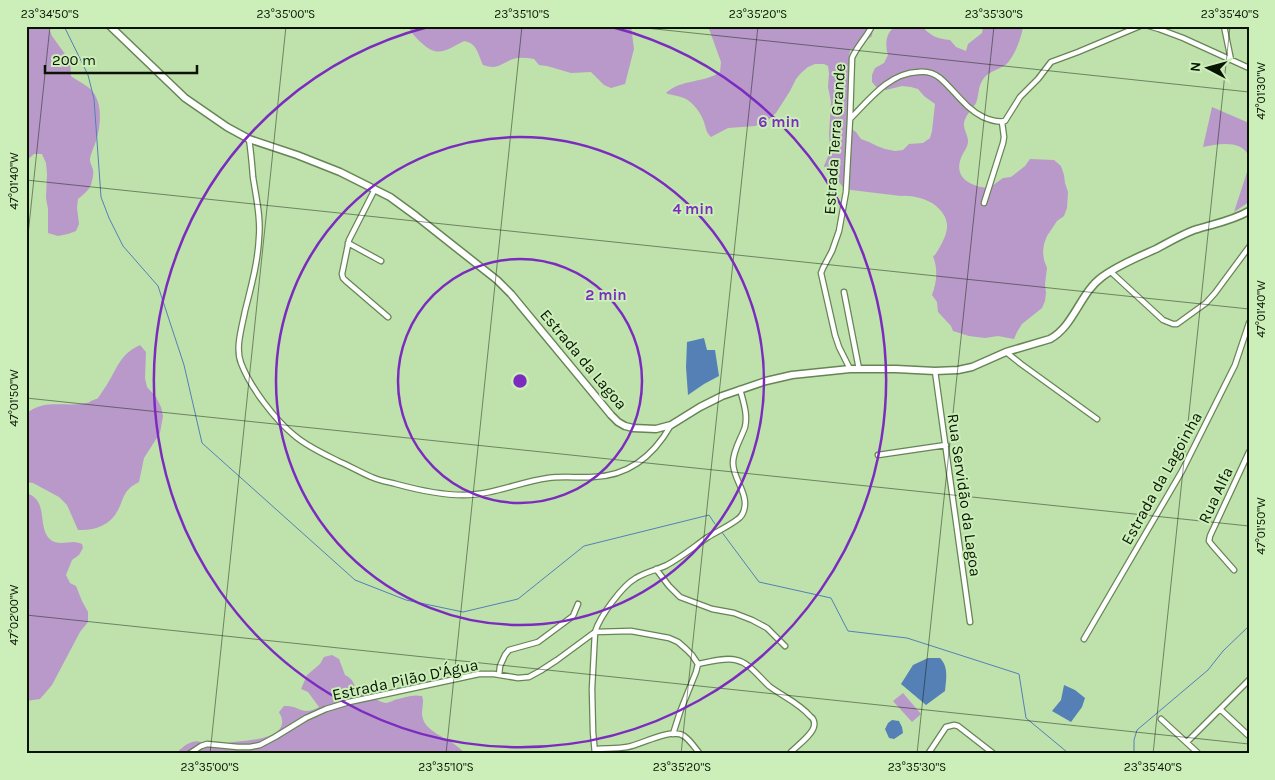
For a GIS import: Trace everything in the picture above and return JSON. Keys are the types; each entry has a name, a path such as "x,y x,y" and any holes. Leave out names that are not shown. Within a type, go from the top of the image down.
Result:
{"street":[{"name":"Estrada da Lagoa","path":"110,26 185,98 227,127 248,140 297,155 340,172 390,198 416,216 497,280 527,312 618,422 634,428 656,429 671,425 722,396 792,374 850,369 896,368 935,371 972,367 1006,352 1055,336 1066,325 1089,290 1102,277 1117,267 1186,234 1230,220 1249,211"},
{"name":"Estrada Terra Grande","path":"850,369 835,335 821,273 839,231 846,192 852,58 872,26"},
{"path":"850,119 882,88 898,76 910,72 922,72 939,77 977,114 1002,122 1007,119 1020,97 1038,79 1051,62 1140,26"},
{"path":"1149,26 1175,35 1249,68"},
{"path":"1224,26 1231,60"},
{"path":"984,203 1003,143 1002,122"},
{"path":"248,140 260,233 258,253 242,329 240,362 249,380 264,402 294,435 309,446 376,479 420,490 462,495 482,494 538,479 610,476 622,472 638,463 650,453 664,438 671,425"},
{"path":"374,189 351,234 343,266 343,278 388,317"},
{"path":"348,244 380,262"},
{"path":"1111,272 1163,320 1168,323 1177,324 1206,303 1249,247"},
{"path":"844,292 859,369"},
{"name":"Estrada da Lagoinha","path":"1084,639 1186,462 1235,365 1249,323"},
{"path":"1006,352 1098,419"},
{"name":"Rua Servidão da Lagoa","path":"935,371 970,622"},
{"path":"700,754 684,736 678,734 661,736 626,747 595,751 592,689 595,632 597,624 618,594 627,585 636,578 676,560 737,520 743,514 745,508 744,498 733,463 735,450 746,420 740,389"},
{"path":"878,455 946,445"},
{"name":"Rua Alfa","path":"1234,570 1212,546 1209,540 1249,452"},
{"path":"656,569 680,597 712,609 734,613 752,620 767,628 785,646"},
{"path":"499,675 500,666 509,650 538,642 573,616 578,604"},
{"path":"595,632 631,631 669,638 678,642 692,655 698,664 673,734"},
{"name":"Estrada Pilão D'Água","path":"189,754 206,744 238,747 260,745 306,718 349,702 479,674 518,678 529,677 557,660 595,632"},
{"path":"698,664 718,660 734,659 739,661 811,716 814,721 813,729 791,752"},
{"path":"1187,742 1249,680"},
{"path":"1220,709 1249,736"},
{"path":"1161,718 1199,754"},
{"path":"928,754 946,727 954,725 958,726 994,754"}],"shaded area":[{"path":"902,25 922,26 931,35 950,40 956,47 966,51 968,44 982,33 983,26 1023,26 1019,42 1011,59 1004,66 986,76 981,83 976,103 964,123 968,143 959,165 962,176 971,184 989,188 1003,178 1011,177 1025,166 1030,159 1054,160 1061,166 1064,175 1068,192 1067,208 1064,216 1057,221 1047,236 1044,244 1044,260 1047,268 1045,301 1042,308 1022,324 1014,339 998,336 985,338 969,336 953,331 951,326 938,312 937,302 932,295 936,276 933,256 943,241 947,228 944,215 939,209 932,203 917,197 851,190 843,187 831,176 824,166 830,147 831,102 828,87 828,66 815,64 801,73 776,113 766,122 755,126 728,128 711,137 707,132 701,115 693,105 684,98 666,93 679,85 707,78 720,72 721,62 708,26 873,26 872,36 858,47 850,50 849,58 855,77 847,101 849,127 861,139 895,151 903,150 909,144 923,143 930,138 935,104 918,89 902,86 886,90 878,89 872,82 875,68 884,63 888,55 887,39 893,28"},
{"path":"26,26 48,26 52,36 70,61 71,76 93,92 99,107 100,120 97,138 90,159 93,178 90,187 78,199 79,224 76,231 58,236 48,233 46,163 42,154 34,154 26,161"},
{"path":"408,26 631,26 634,49 625,84 611,88 604,85 591,72 571,73 539,65 534,59 516,58 496,67 483,65 472,44 464,41 444,51 434,51 419,41"},
{"path":"1212,107 1249,123 1249,157 1246,151 1236,145 1222,144 1203,147"},
{"path":"1249,166 1249,202 1234,212"},
{"path":"140,345 146,352 145,378 147,387 156,397 161,407 163,416 160,433 144,458 139,482 127,491 111,520 96,528 78,530 67,505 59,497 33,483 26,482 26,414 41,406 82,404 97,399 122,359"},
{"path":"26,493 38,502 41,508 44,529 53,542 82,544 83,548 79,555 72,560 66,575 70,583 76,586 88,612 88,622 80,632 52,685 40,699 26,701"},
{"path":"332,655 339,659 345,675 353,682 356,693 365,693 386,703 408,696 422,696 422,716 428,727 466,754 176,754 185,745 195,741 216,746 263,738 277,731 281,726 282,719 279,712 284,706 305,711 319,707 308,692 301,689 307,675 320,664 324,657"},
{"path":"903,693 921,714 912,722 893,701"}],"water":[{"path":"704,338 707,350 715,350 719,376 688,395 687,342"},
{"path":"928,658 940,658 945,665 946,678 945,691 926,705 901,684 913,665"},
{"path":"1064,685 1075,690 1085,698 1082,707 1071,722 1052,711 1061,700"},
{"path":"892,720 899,721 903,733 894,739 889,738 885,729"}],"waterway":[{"path":"64,26 88,75 94,99 101,197 123,246 158,286 184,365 202,443 355,580 406,600 463,612 518,599 584,546 709,515 715,524"},
{"path":"721,531 759,582 831,598 848,631 907,638 1019,674 1026,718 1067,752 1094,754"},
{"path":"1134,754 1134,740 1137,730 1208,670 1223,651 1249,626"}]}
